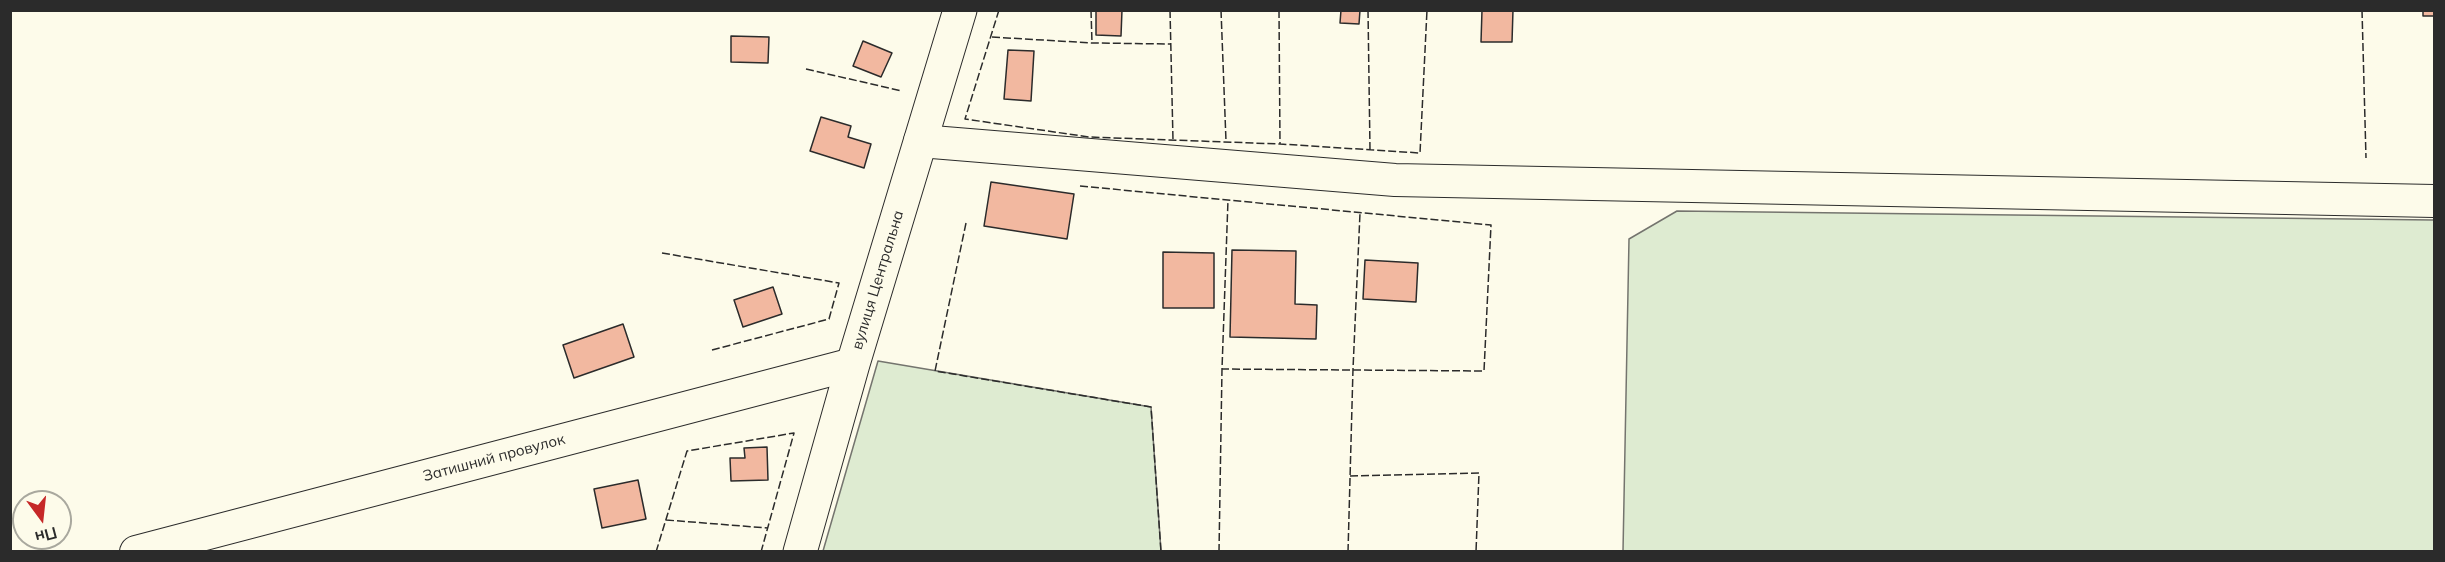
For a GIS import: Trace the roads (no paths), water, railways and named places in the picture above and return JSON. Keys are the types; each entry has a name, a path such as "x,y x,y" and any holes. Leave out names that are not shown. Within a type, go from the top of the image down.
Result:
{"main road":[{"name":"вулиця Центральна","path":"800,552 853,364 960,10"}],"street":[{"path":"920,141 1395,180 2434,201"},
{"name":"Затишний провулок","path":"136,552 853,364"}]}
